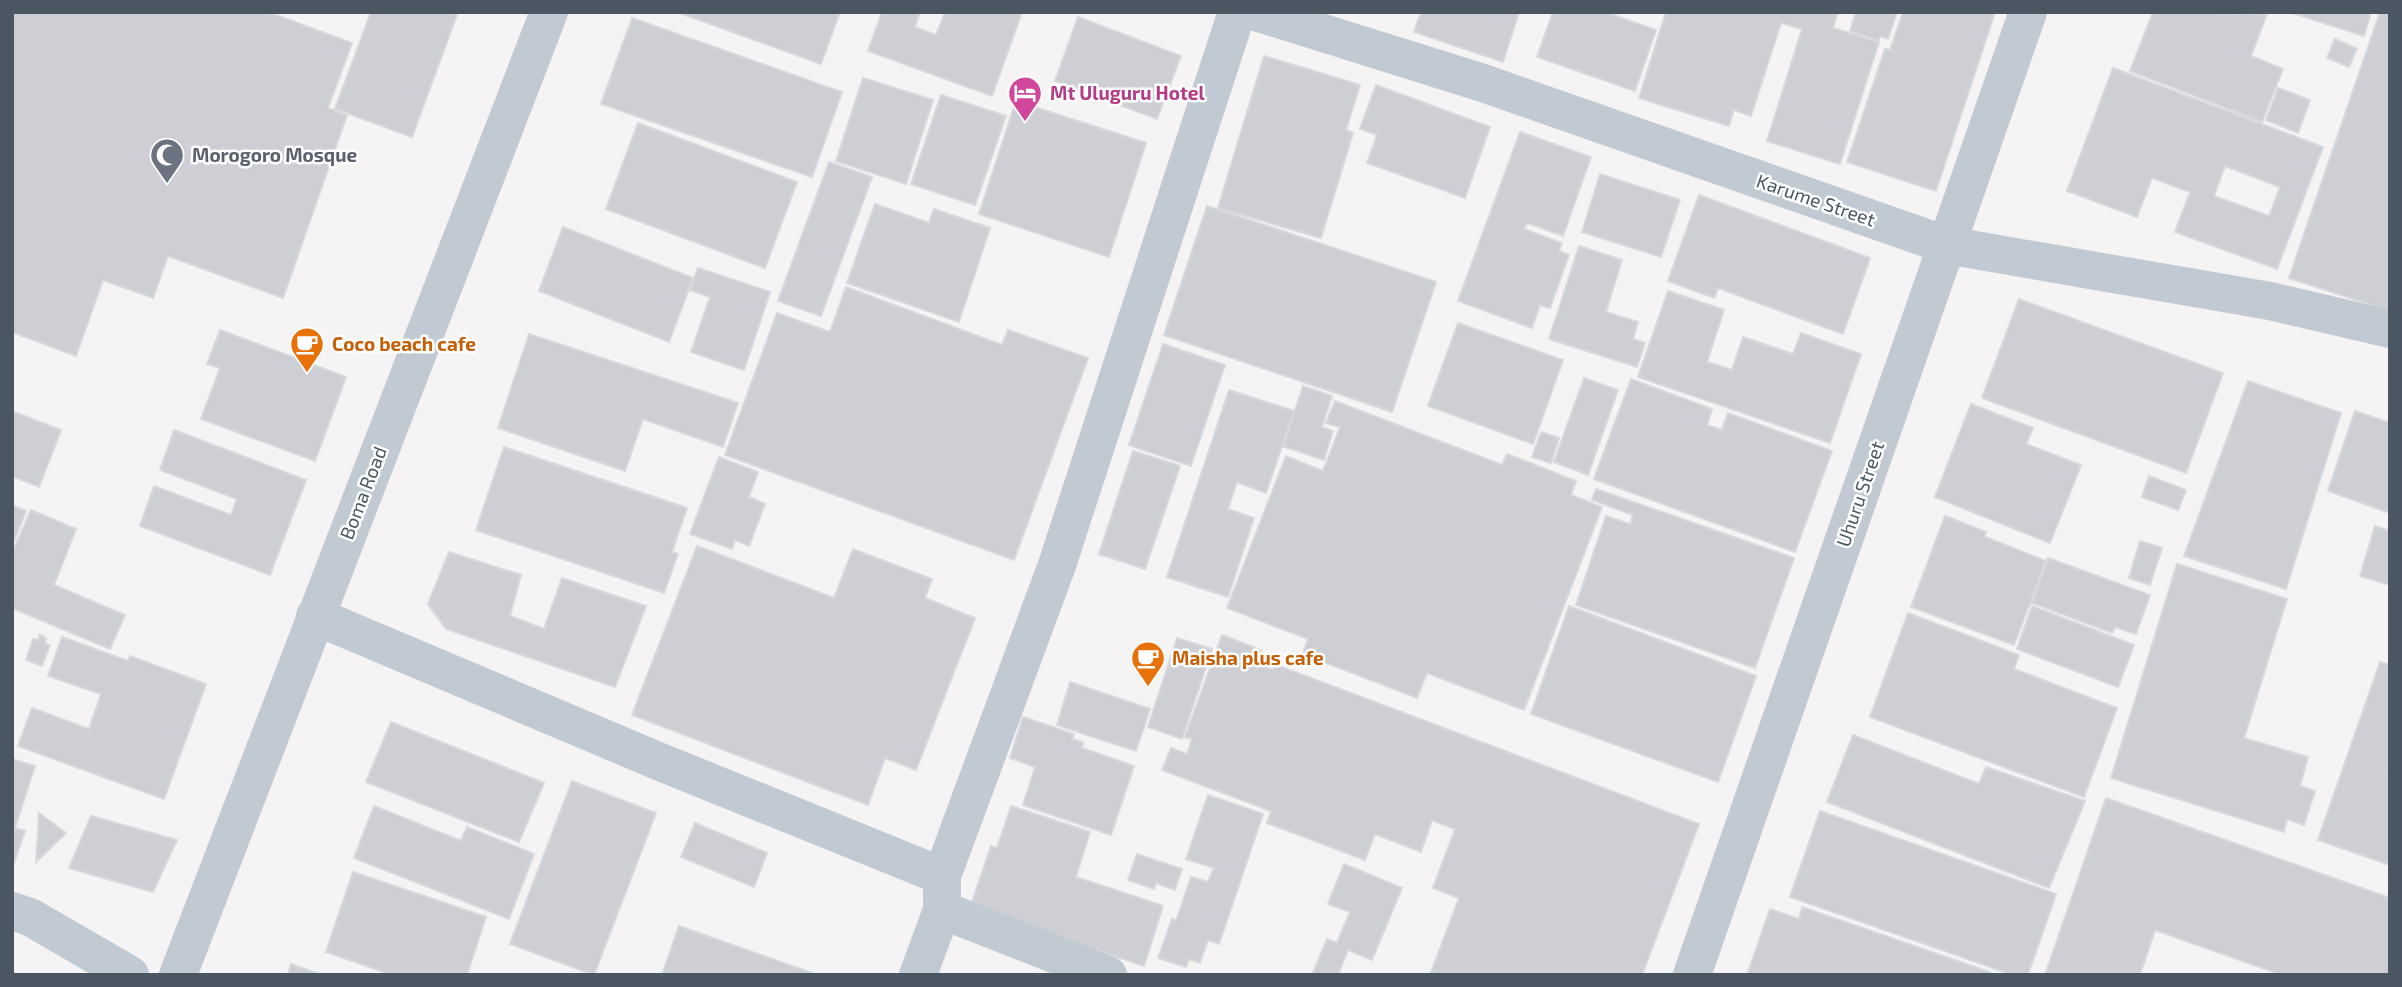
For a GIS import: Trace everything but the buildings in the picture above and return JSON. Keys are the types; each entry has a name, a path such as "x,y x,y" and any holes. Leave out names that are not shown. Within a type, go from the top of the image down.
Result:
{"street":[{"name":"Boma Road","path":"178,975 549,12"},
{"path":"918,975 942,893 1057,565 1237,12"},
{"name":"Karume Street","path":"1256,12 1483,83 1946,246 2270,301 2390,328"},
{"name":"Uhuru Street","path":"1692,975 2028,12"},
{"path":"315,616 645,755 942,893 1108,975"},
{"path":"12,911 30,916 130,975"}],"place":[{"name":"Mt Uluguru Hotel","path":"1025,123"},
{"name":"Morogoro Mosque","path":"167,185"},
{"name":"Coco beach cafe","path":"307,374"},
{"name":"Maisha plus cafe","path":"1148,688"}]}
